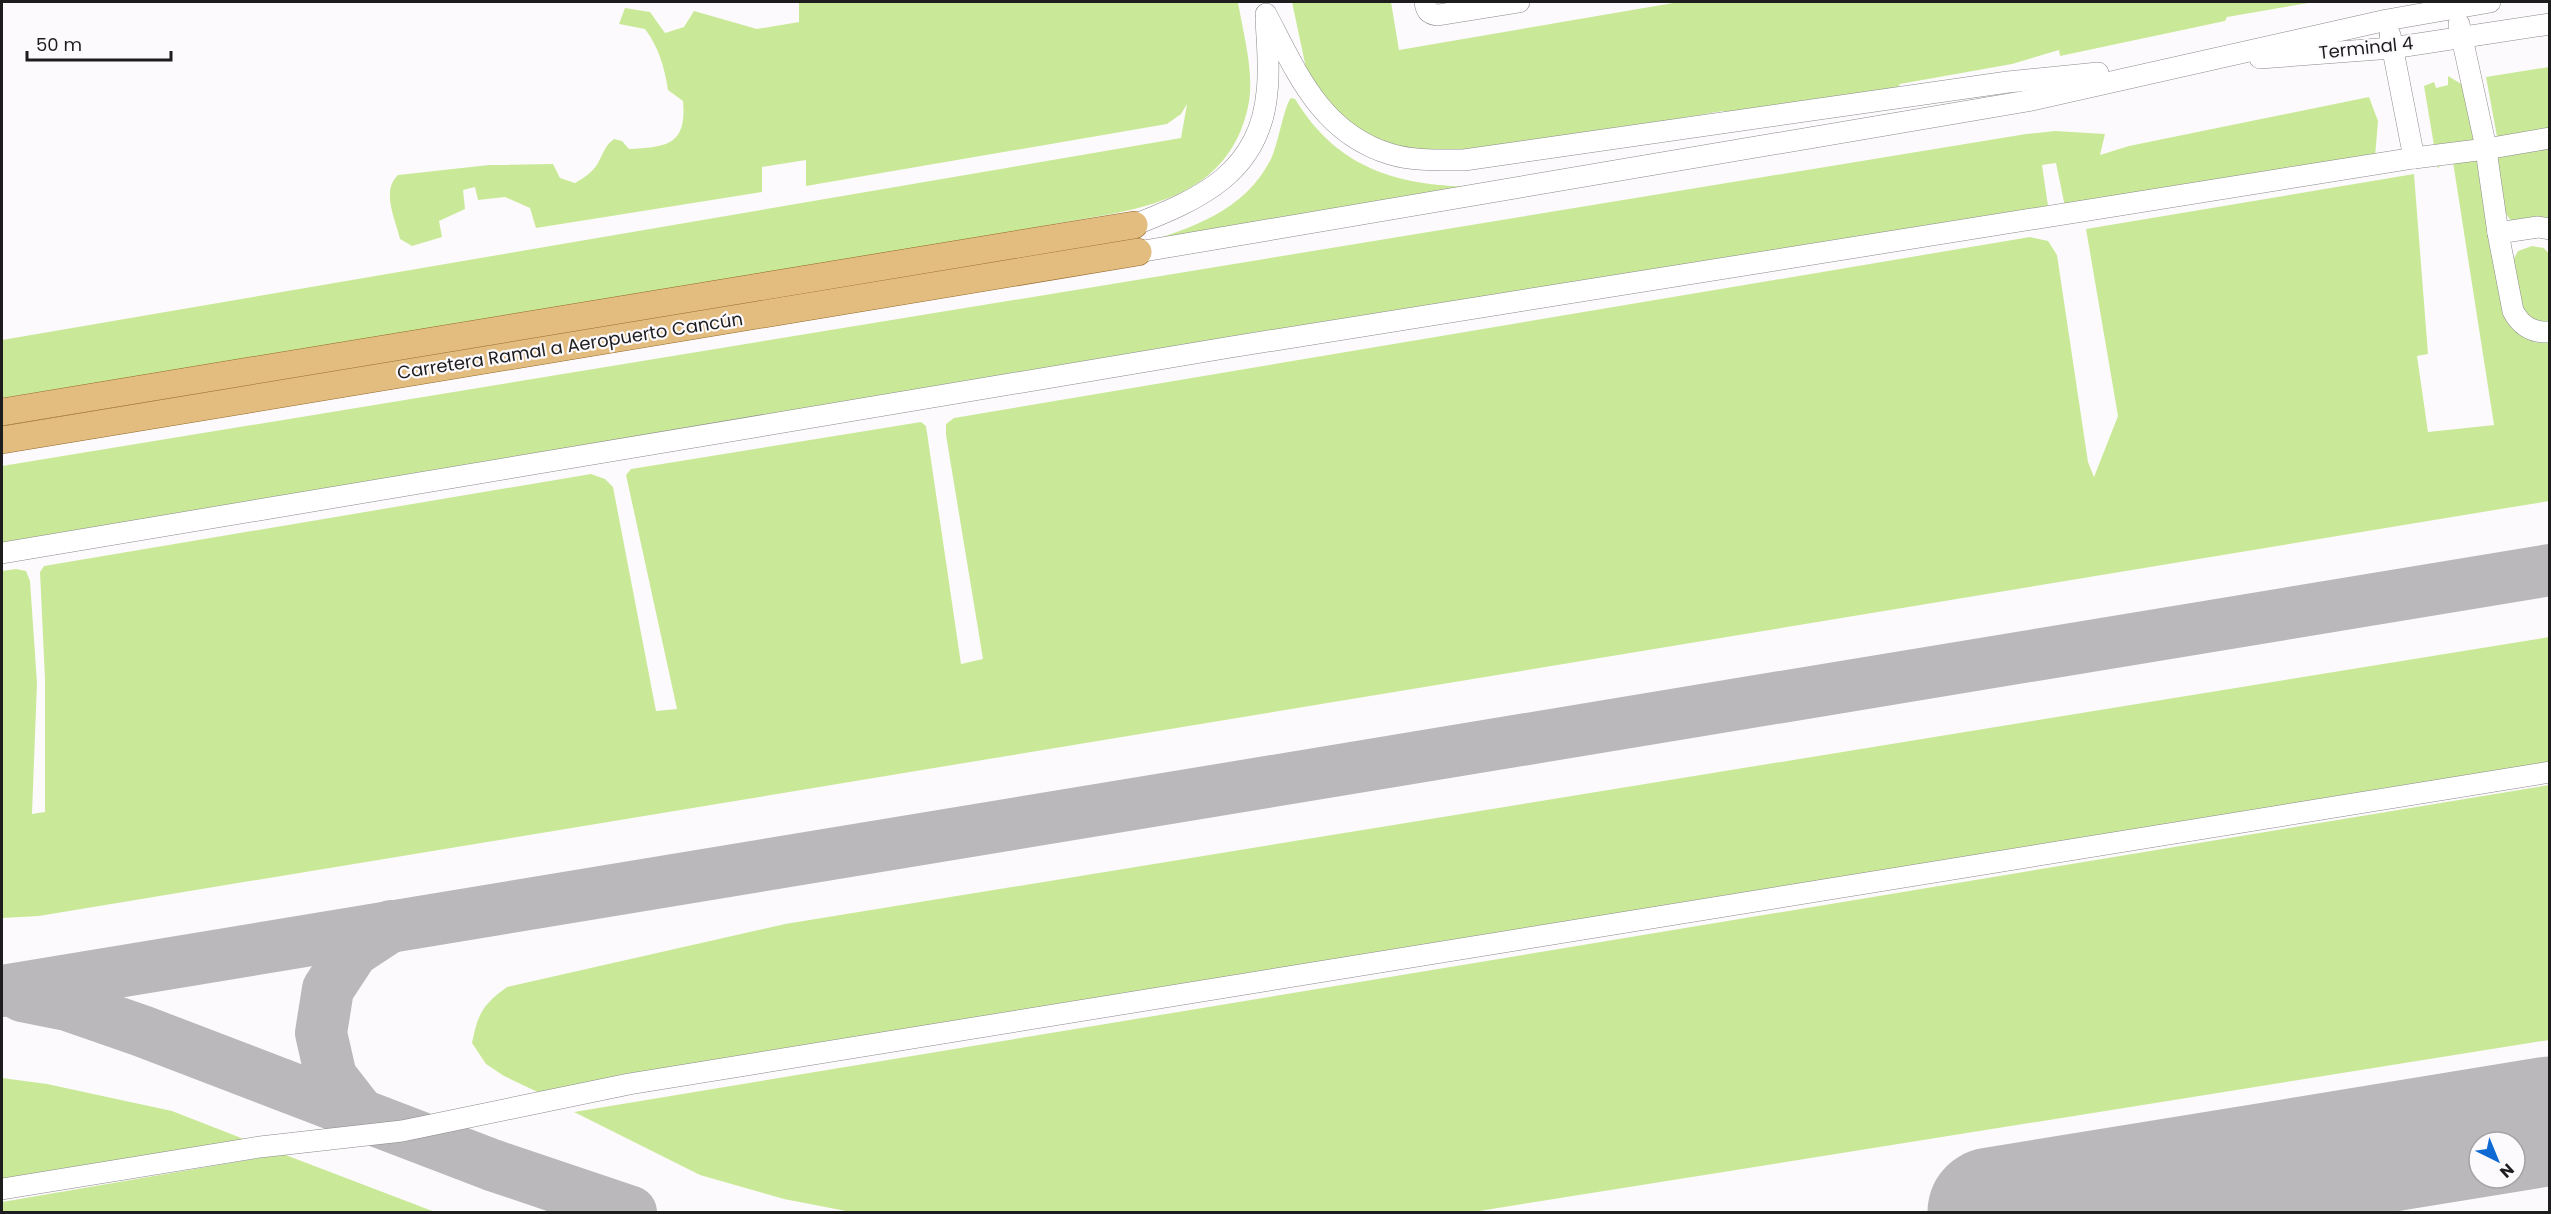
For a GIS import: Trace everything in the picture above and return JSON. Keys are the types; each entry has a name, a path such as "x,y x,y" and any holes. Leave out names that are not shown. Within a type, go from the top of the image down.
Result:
{"main road":[{"name":"Carretera Ramal a Aeropuerto Cancún","path":"2,412 1134,225"},
{"name":"Carretera Ramal a Aeropuerto Cancún","path":"2,440 1138,252"}],"street":[{"path":"1425,2 1426,10 1431,15 1438,15 1519,2"},
{"path":"1138,252 2015,103 2387,20 2490,2"},
{"path":"1266,8 1312,97 1328,118 1347,135 1391,154 1432,160 1464,160 2008,82 2181,65"},
{"path":"1134,225 1173,210 1207,193 1228,176 1255,140 1263,117 1268,91 1266,8"},
{"path":"2457,8 2486,150 2509,293 2519,322 2529,329 2550,332"},
{"path":"2387,20 2414,158"},
{"name":"Terminal 4","path":"2181,65 2392,48 2550,24"},
{"path":"2,553 1243,345 2414,158 2486,150 2550,138"},
{"path":"2498,233 2538,226 2550,229"},
{"path":"2,1189 260,1147 402,1131 629,1084 2550,772"}],"green space":[{"path":"799,2 1238,2 1249,64 1249,102 1238,137 1220,164 1196,184 1168,198 1137,208 1021,230 971,243 2,398 2,340 1181,138 1187,104 1181,114 1167,124 806,186 806,160 762,167 762,192 536,228 530,208 505,197 478,200 475,187 463,190 465,209 439,221 442,237 412,246 400,239 390,197 390,189 398,175 489,165 553,164 560,178 575,183 593,170 607,146 614,139 622,141 629,149 664,145 678,135 682,127 683,101 668,90 660,58 645,29 619,24 625,8 650,12 665,33 684,27 694,11 757,29 799,22"},
{"path":"1292,2 1391,2 1399,50 1679,2 2314,2 2227,17 2225,21 2060,56 2059,50 2012,64 1900,84 1898,87 1731,116 1723,111 1438,159 1355,136 1307,73"},
{"path":"2549,67 2549,133 2498,142 2486,77"},
{"path":"2448,76 2463,85 2475,144 2443,160 2438,169 2424,86 2434,82 2436,88 2448,85"},
{"path":"2369,97 2378,121 2375,157 2065,207 2056,163 2042,165 2048,206 2,544 2,466 2026,134 2055,131 2105,134 2100,155 2129,146"},
{"path":"1291,98 1295,99 1312,123 1331,143 1374,170 1424,183 1480,187 1138,245 1214,216 1246,192 1260,177 1271,159"},
{"path":"2549,145 2549,220 2514,223 2509,218 2502,201 2496,153"},
{"path":"2479,156 2510,321 2534,342 2549,343 2549,501 39,916 2,918 2,571 16,569 26,571 30,581 37,683 32,814 45,812 45,680 40,572 44,566 591,474 605,479 613,487 656,711 677,709 626,475 631,469 921,422 926,426 961,664 983,659 946,435 946,424 954,418 2030,237 2048,241 2057,255 2088,462 2094,477 2118,416 2086,229 2414,174 2428,354 2417,356 2428,432 2494,425 2453,162"},
{"path":"2532,246 2544,248 2549,254 2549,328 2533,324 2520,305 2512,262 2518,251"},
{"path":"2549,637 2549,766 546,1096 504,1076 486,1064 472,1043 482,1011 507,987 785,924"},
{"path":"2549,785 2549,1040 1473,1212 851,1212 784,1199 700,1175 574,1112"},
{"path":"2,1078 47,1084 172,1111 259,1145 2,1190"},
{"path":"283,1154 435,1212 2,1212 2,1202"}],"taxiway":[{"path":"2,991 2550,570"},
{"path":"359,1113 331,1077 321,1033 328,989 353,951 391,926"},
{"path":"22,996 67,1005 142,1031 492,1165 631,1212"}],"runway":[{"path":"1992,1212 2550,1121"}]}
